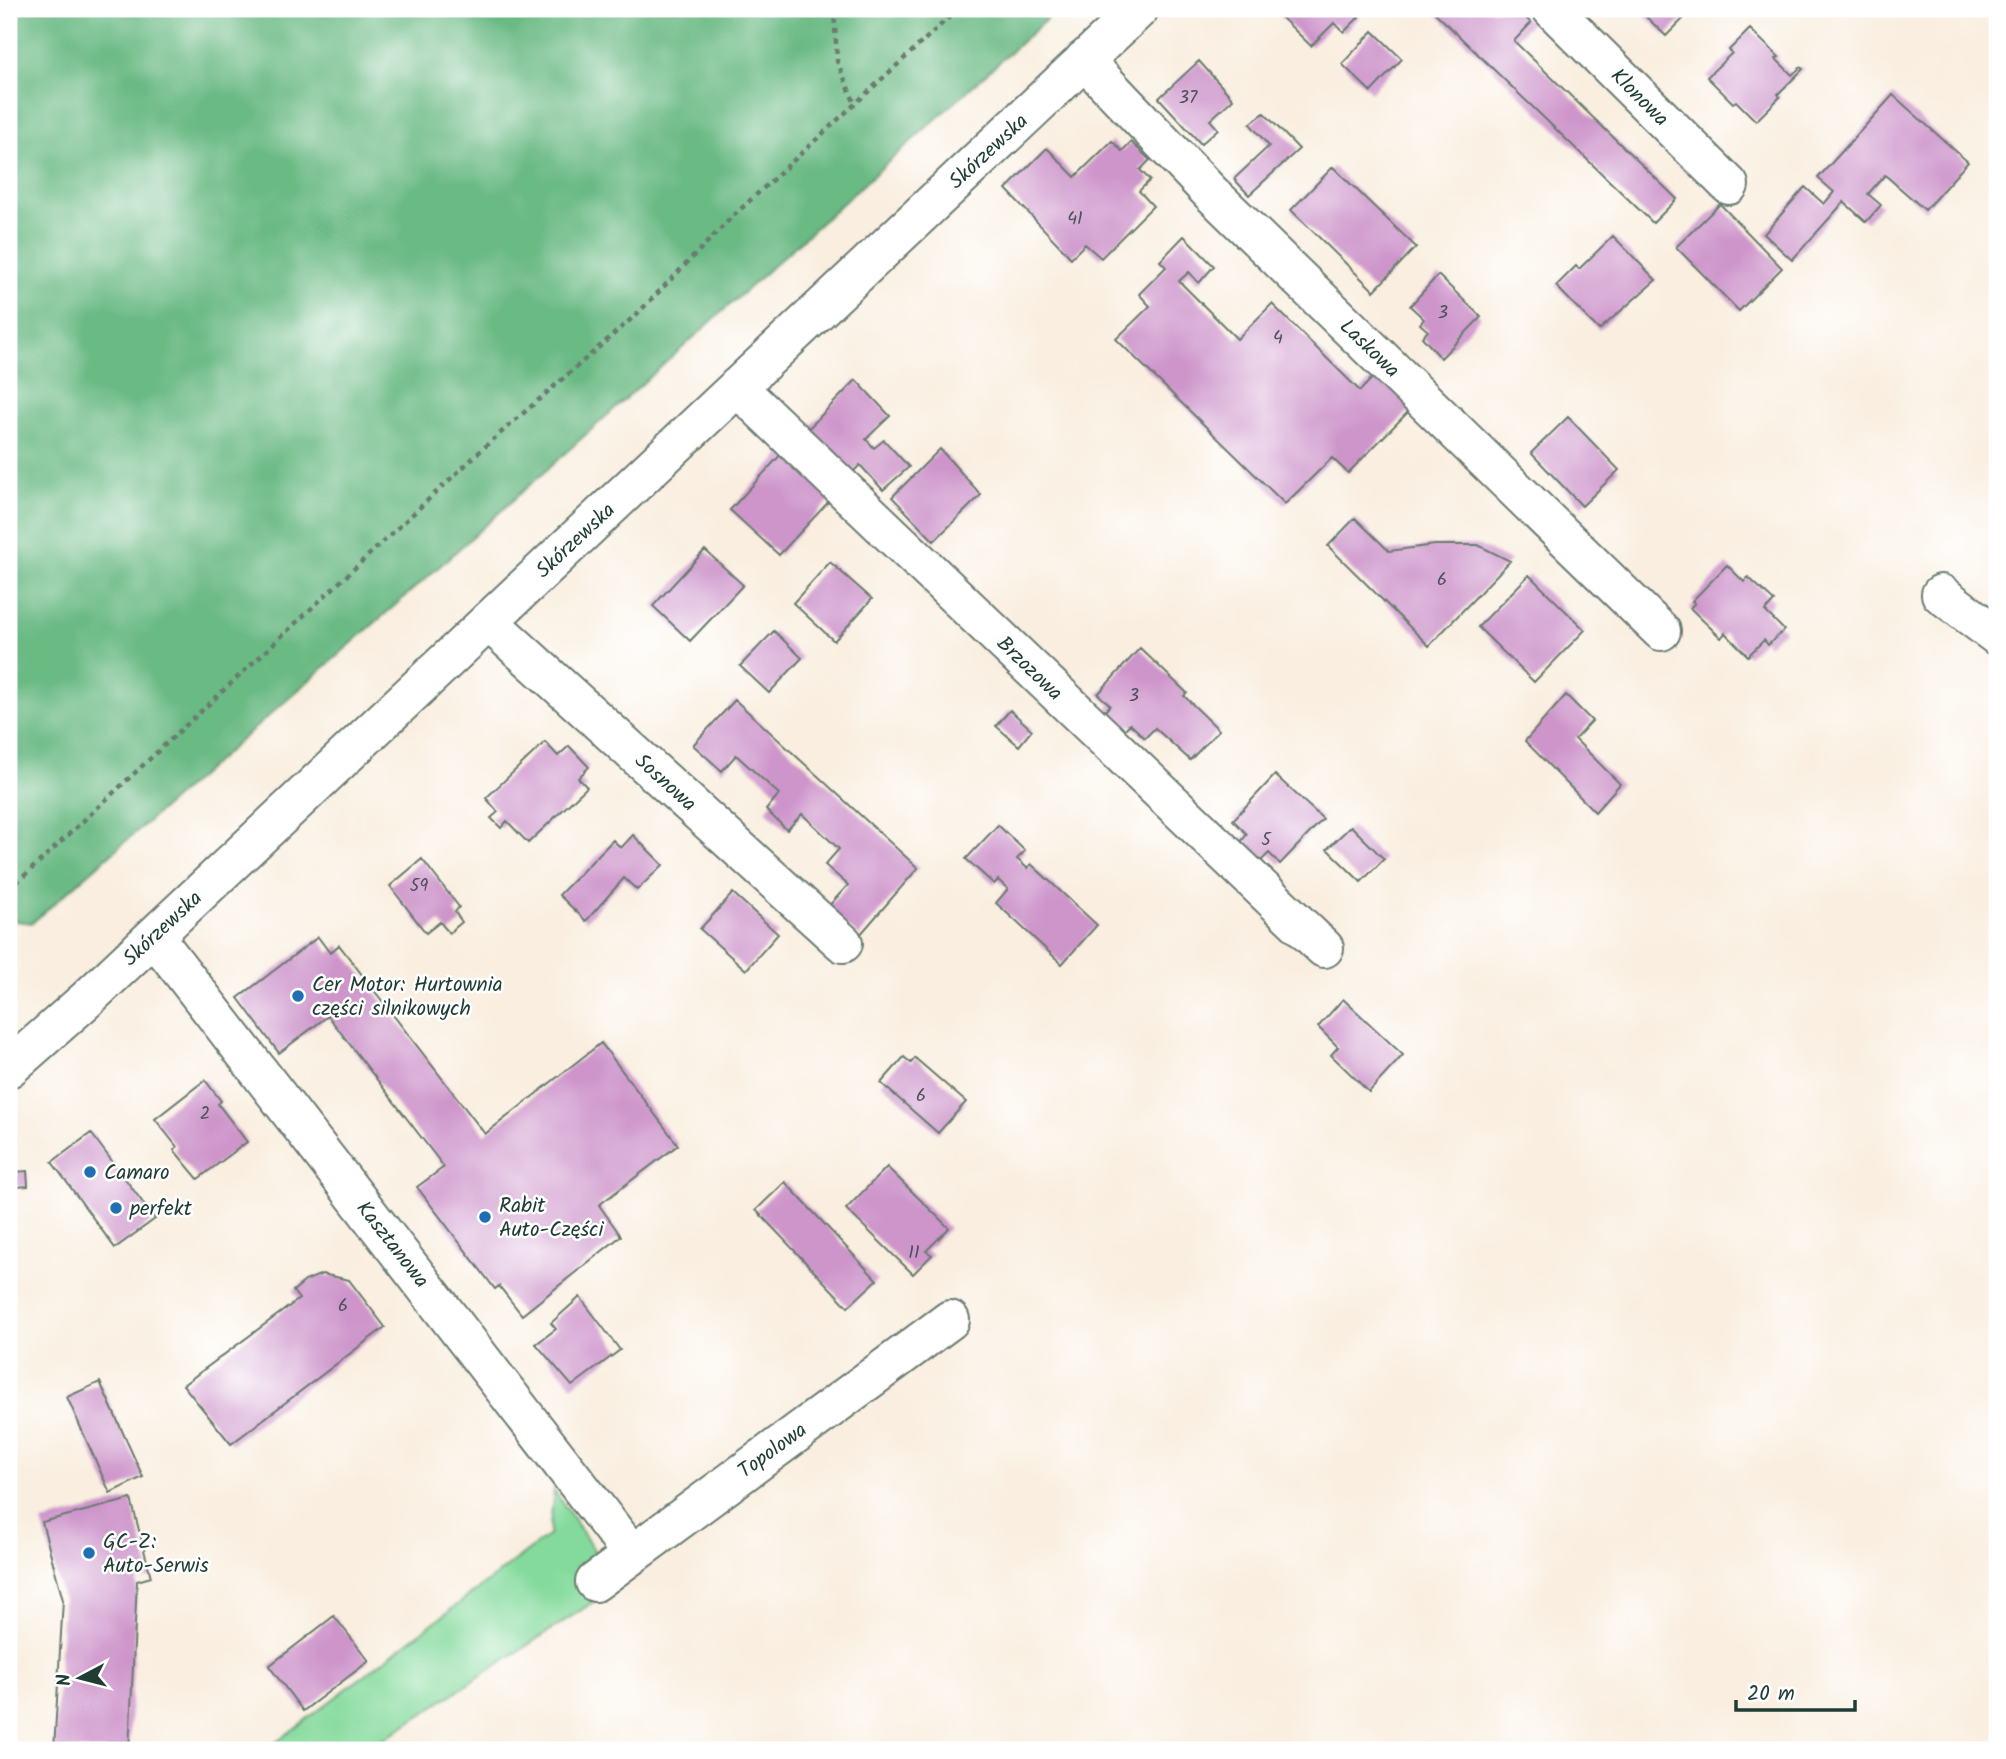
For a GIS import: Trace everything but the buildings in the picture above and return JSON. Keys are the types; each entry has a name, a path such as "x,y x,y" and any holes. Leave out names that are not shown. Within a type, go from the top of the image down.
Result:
{"street":[{"name":"Skórzewska","path":"9,1068 86,1000 1139,9"},
{"name":"Klonowa","path":"1552,9 1729,185"},
{"name":"Laskowa","path":"1084,60 1210,192 1661,631"},
{"name":"Brzozowa","path":"737,387 1324,948"},
{"path":"1941,594 1997,636"},
{"name":"Sosnowa","path":"489,622 843,943"},
{"name":"Kasztanowa","path":"154,936 631,1553"},
{"name":"Topolowa","path":"594,1582 950,1320"}],"path":[{"path":"834,9 837,61 855,104"},
{"path":"9,890 488,444 638,313 731,218 958,9"}],"green space":[{"path":"9,9 1058,9 441,565 32,923 9,920"},
{"path":"554,1490 618,1586 367,1750 266,1750 549,1535"}],"place":[{"name":"Cer Motor: Hurtownia części silnikowych","path":"298,996"},
{"name":"Camaro","path":"90,1172"},
{"name":"perfekt","path":"116,1208"},
{"name":"Rabit Auto-Części","path":"485,1217"},
{"name":"GC-Z: Auto-Serwis","path":"89,1553"}]}
